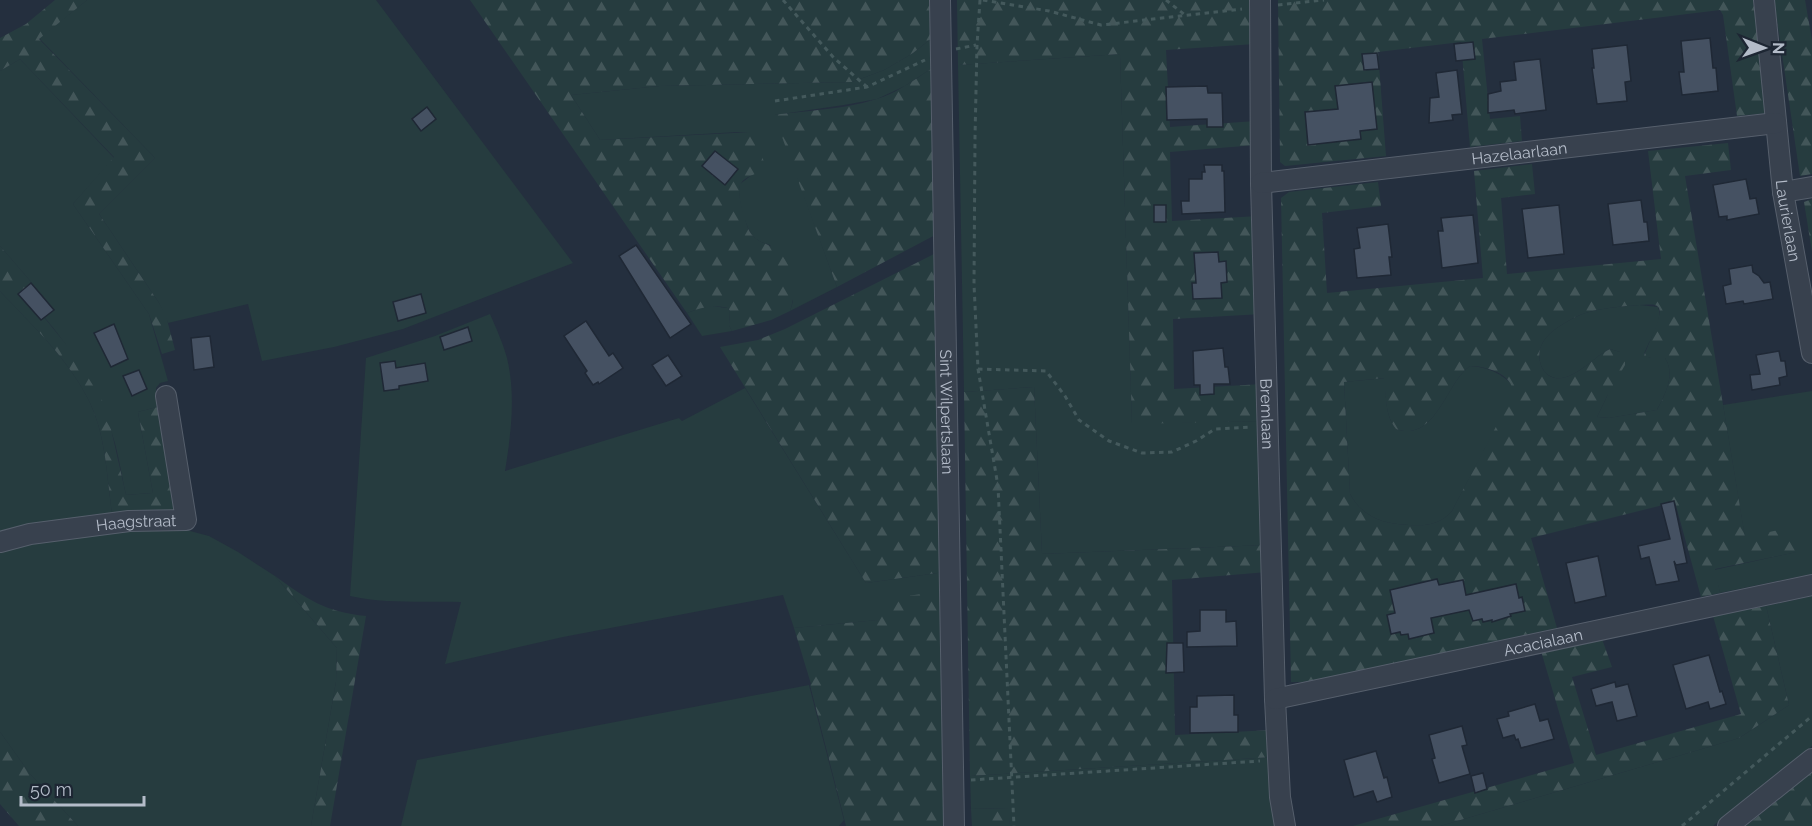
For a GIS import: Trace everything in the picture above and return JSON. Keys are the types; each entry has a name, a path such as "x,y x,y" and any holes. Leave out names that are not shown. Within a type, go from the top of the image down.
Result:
{"street":[{"name":"Sint Wilpertslaan","path":"940,0 954,826"},
{"name":"Laurierlaan","path":"1764,0 1783,192 1812,353"},
{"name":"Bremlaan","path":"1260,4 1261,183 1275,699 1277,760 1285,826"},
{"name":"Hazelaarlaan","path":"1261,183 1776,123"},
{"path":"1783,192 1812,187"},
{"name":"Haagstraat","path":"0,542 30,534 129,520 186,520 166,396"},
{"name":"Acacialaan","path":"1275,699 1812,585"},
{"path":"1728,826 1812,759"}],"path":[{"path":"783,0 834,58 867,87"},
{"path":"1014,826 998,486 978,369 974,284 977,45 981,0 1049,11 1101,25 1260,4 1324,0"},
{"path":"1166,0 1185,15"},
{"path":"775,101 867,87 940,52"},
{"path":"978,369 1046,370 1079,420 1109,441 1142,453 1172,452 1215,429 1269,427"},
{"path":"1682,826 1812,716"},
{"path":"953,781 1277,760"}],"green space":[{"path":"55,0 87,0 39,39 155,158 99,214 159,303 166,316 175,350 162,354 149,314 73,204 114,157 20,59 0,71 0,38 26,24"},
{"path":"87,0 376,0 573,263 403,329 334,347 262,361 248,304 168,323 159,303 99,214 155,158 39,38"},
{"path":"470,0 933,0 933,37 913,53 884,70 852,82 659,86 571,95 600,140 753,132 767,170 750,176 741,183 739,194 743,212 752,235 784,258 792,274 794,293 790,311 771,320 732,331 729,325 730,311 728,308 707,307 687,313"},
{"path":"957,0 1253,0 1255,44 1166,50 1170,127 1256,121 1256,145 1170,152 1172,221 1259,216 1262,314 1173,319 1174,389 1263,384 1264,421 1132,424 1120,54 958,65"},
{"path":"1278,0 1753,0 1768,113 1737,116 1723,15 1720,10 1482,39 1490,119 1520,116 1522,141 1470,147 1461,42 1378,52 1386,156 1285,166 1280,162"},
{"path":"1774,0 1805,0 1812,40 1812,174 1800,176"},
{"path":"933,37 934,67 905,86 877,99 775,115 837,287 790,311 793,301 770,245 760,242 753,236 740,202 740,184 753,174 753,133 600,140 571,95 659,86 852,82 884,70 913,53"},
{"path":"1120,54 1132,423 1264,421 1267,545 1042,554 1034,387 964,392 958,65"},
{"path":"20,59 114,158 73,204 149,314 168,381 160,383 156,388 157,407 138,412 153,493 126,495 113,436 95,392 76,359 29,299 31,282 0,246 0,71"},
{"path":"934,67 937,234 837,287 774,115 848,106 877,99 901,88"},
{"path":"1728,143 1731,170 1685,176 1745,537 1793,527 1797,552 1715,569 1720,593 1701,597 1675,502 1531,538 1557,628 1321,679 1291,682 1281,198 1289,192 1378,182 1381,206 1322,213 1327,293 1483,278 1474,171 1532,164 1535,194 1501,198 1507,274 1661,259 1648,151","holes":["1653,305 1659,308 1657,324 1644,356 1665,358 1670,371 1666,391 1657,410 1609,418 1597,417 1625,365 1625,357 1620,352 1610,349 1575,373 1555,378 1549,376 1542,367 1540,348 1545,339 1561,325 1585,313","1470,366 1498,372 1509,381 1513,394 1452,511 1438,522 1421,525 1383,521 1361,509 1350,494 1344,382 1384,378 1392,424 1396,429 1410,431 1421,427 1431,419"]},
{"path":"1812,199 1812,252 1804,202"},
{"path":"0,246 31,282 29,299 73,353 102,400 126,495 153,493 138,412 157,407 174,498 173,510 112,513 103,444 91,405 73,373 62,359 38,330 0,291"},
{"path":"938,252 944,572 866,583 720,347 758,340 785,329"},
{"path":"0,291 38,330 83,389 100,431 112,513 90,515 0,534"},
{"path":"1640,305 1658,307 1657,325 1644,355 1651,358 1665,358 1670,371 1666,391 1657,410 1609,418 1597,417 1607,396 1620,352 1610,349 1575,373 1555,378 1549,376 1542,367 1540,348 1545,339 1561,325 1585,313"},
{"path":"712,306 728,308 730,311 729,325 732,331 702,336 687,313"},
{"path":"490,314 510,372 511,429 505,471 679,418 682,421 745,388 866,583 944,572 944,591 879,620 794,628 783,595 563,637 445,664 461,602 391,601 350,596 366,358 435,336"},
{"path":"1470,366 1489,369 1500,374 1514,387 1514,394 1452,511 1438,522 1421,525 1383,521 1361,509 1350,494 1344,382 1385,378 1387,405 1392,424 1396,429 1410,431 1421,427 1431,419"},
{"path":"1034,387 1042,554 1267,545 1267,572 1172,580 1175,735 1271,730 1272,757 970,776 964,392"},
{"path":"1812,391 1812,574 1720,593 1714,570 1796,552 1745,538 1723,405"},
{"path":"171,526 209,536 275,576 337,648 336,682 311,826 78,826 30,774 0,732 0,552 56,539"},
{"path":"275,576 328,608 366,616 330,826 311,826 336,682 337,648"},
{"path":"944,591 950,826 846,826 811,684 794,628 878,620 877,600"},
{"path":"1812,596 1812,746 1713,826 1440,826 1739,738 1789,705 1766,606"},
{"path":"1766,606 1789,705 1739,738 1440,826 1353,826 1574,763 1541,651 1602,639 1612,667 1572,677 1596,755 1741,714 1713,616"},
{"path":"809,685 844,820 839,826 401,826 417,760"},
{"path":"0,732 30,774 78,826 19,826 0,804"},
{"path":"1272,757 1277,826 1010,826 1008,808 971,809 970,776"},
{"path":"1812,772 1812,826 1746,826"},
{"path":"1009,808 1010,826 972,826 971,809"}],"building":[{"path":"1710,38 1718,91 1682,95 1679,72 1684,72 1681,41"},
{"path":"1473,42 1475,59 1456,61 1454,44"},
{"path":"1627,45 1631,81 1625,82 1627,101 1597,104 1592,49"},
{"path":"1377,53 1379,69 1364,70 1362,54"},
{"path":"1540,59 1546,110 1515,114 1514,110 1488,113 1488,94 1501,91 1500,82 1516,80 1514,62"},
{"path":"1457,70 1462,114 1452,115 1453,120 1429,123 1430,98 1439,97 1436,73"},
{"path":"1372,82 1377,129 1360,131 1361,139 1308,145 1305,112 1338,109 1335,86"},
{"path":"1207,86 1208,93 1222,93 1223,127 1207,127 1207,119 1167,120 1166,87"},
{"path":"427,107 436,119 421,131 412,119"},
{"path":"715,151 738,169 725,185 702,166"},
{"path":"1204,165 1222,165 1225,212 1182,214 1181,201 1189,201 1189,179 1202,179 1202,172 1205,172"},
{"path":"1746,179 1750,199 1756,198 1759,214 1727,220 1727,216 1719,217 1713,185"},
{"path":"1641,200 1649,241 1613,245 1608,204"},
{"path":"1154,205 1166,205 1166,222 1154,222"},
{"path":"1559,205 1564,254 1528,258 1522,209"},
{"path":"1473,215 1478,263 1442,268 1438,231 1443,231 1441,218"},
{"path":"1388,224 1392,257 1389,257 1391,275 1357,278 1354,249 1360,248 1357,228"},
{"path":"636,245 691,324 670,338 619,256"},
{"path":"1218,252 1219,262 1226,261 1227,282 1221,283 1222,298 1193,299 1192,283 1196,283 1194,253"},
{"path":"1752,265 1753,272 1764,283 1770,282 1773,299 1744,304 1743,301 1726,304 1723,286 1731,284 1729,269"},
{"path":"31,283 54,310 41,320 18,294"},
{"path":"421,294 426,313 398,321 393,302"},
{"path":"586,321 609,356 613,353 623,368 599,384 598,382 593,385 585,373 587,371 564,336"},
{"path":"114,324 128,359 111,367 94,333"},
{"path":"468,327 472,341 444,350 440,337"},
{"path":"210,336 214,367 194,370 191,338"},
{"path":"1223,348 1230,384 1214,384 1214,394 1200,395 1200,385 1194,385 1193,351"},
{"path":"1779,351 1781,361 1785,361 1787,376 1779,378 1780,385 1752,390 1750,375 1760,374 1756,355"},
{"path":"668,355 682,376 666,386 652,365"},
{"path":"395,361 396,368 425,363 428,381 384,391 380,363"},
{"path":"139,370 147,389 132,396 123,376"},
{"path":"1674,501 1687,563 1676,565 1674,561 1679,581 1656,585 1649,557 1641,559 1638,546 1670,539 1661,504"},
{"path":"1598,556 1606,596 1575,603 1566,563"},
{"path":"1437,579 1439,585 1463,580 1466,595 1516,584 1525,611 1510,614 1511,616 1492,622 1492,620 1483,622 1482,619 1473,621 1469,610 1431,618 1434,633 1409,639 1408,634 1401,635 1400,632 1391,634 1387,615 1395,613 1390,590"},
{"path":"1200,610 1226,610 1226,622 1236,621 1237,646 1187,647 1187,632 1200,631"},
{"path":"1167,643 1183,643 1184,672 1166,673"},
{"path":"1709,655 1726,704 1710,709 1708,702 1686,709 1673,665"},
{"path":"1615,682 1616,687 1628,684 1637,716 1617,721 1612,702 1596,706 1591,689"},
{"path":"1234,695 1234,715 1238,715 1238,732 1190,733 1190,707 1197,707 1197,696"},
{"path":"1535,704 1540,721 1548,719 1554,739 1521,748 1514,735 1503,738 1497,719 1509,716 1508,712"},
{"path":"1462,726 1467,745 1462,746 1470,774 1439,783 1432,759 1435,758 1429,735"},
{"path":"1376,751 1384,778 1387,777 1392,797 1377,802 1373,791 1354,797 1344,760"},
{"path":"1483,773 1487,789 1475,793 1471,776"}]}
